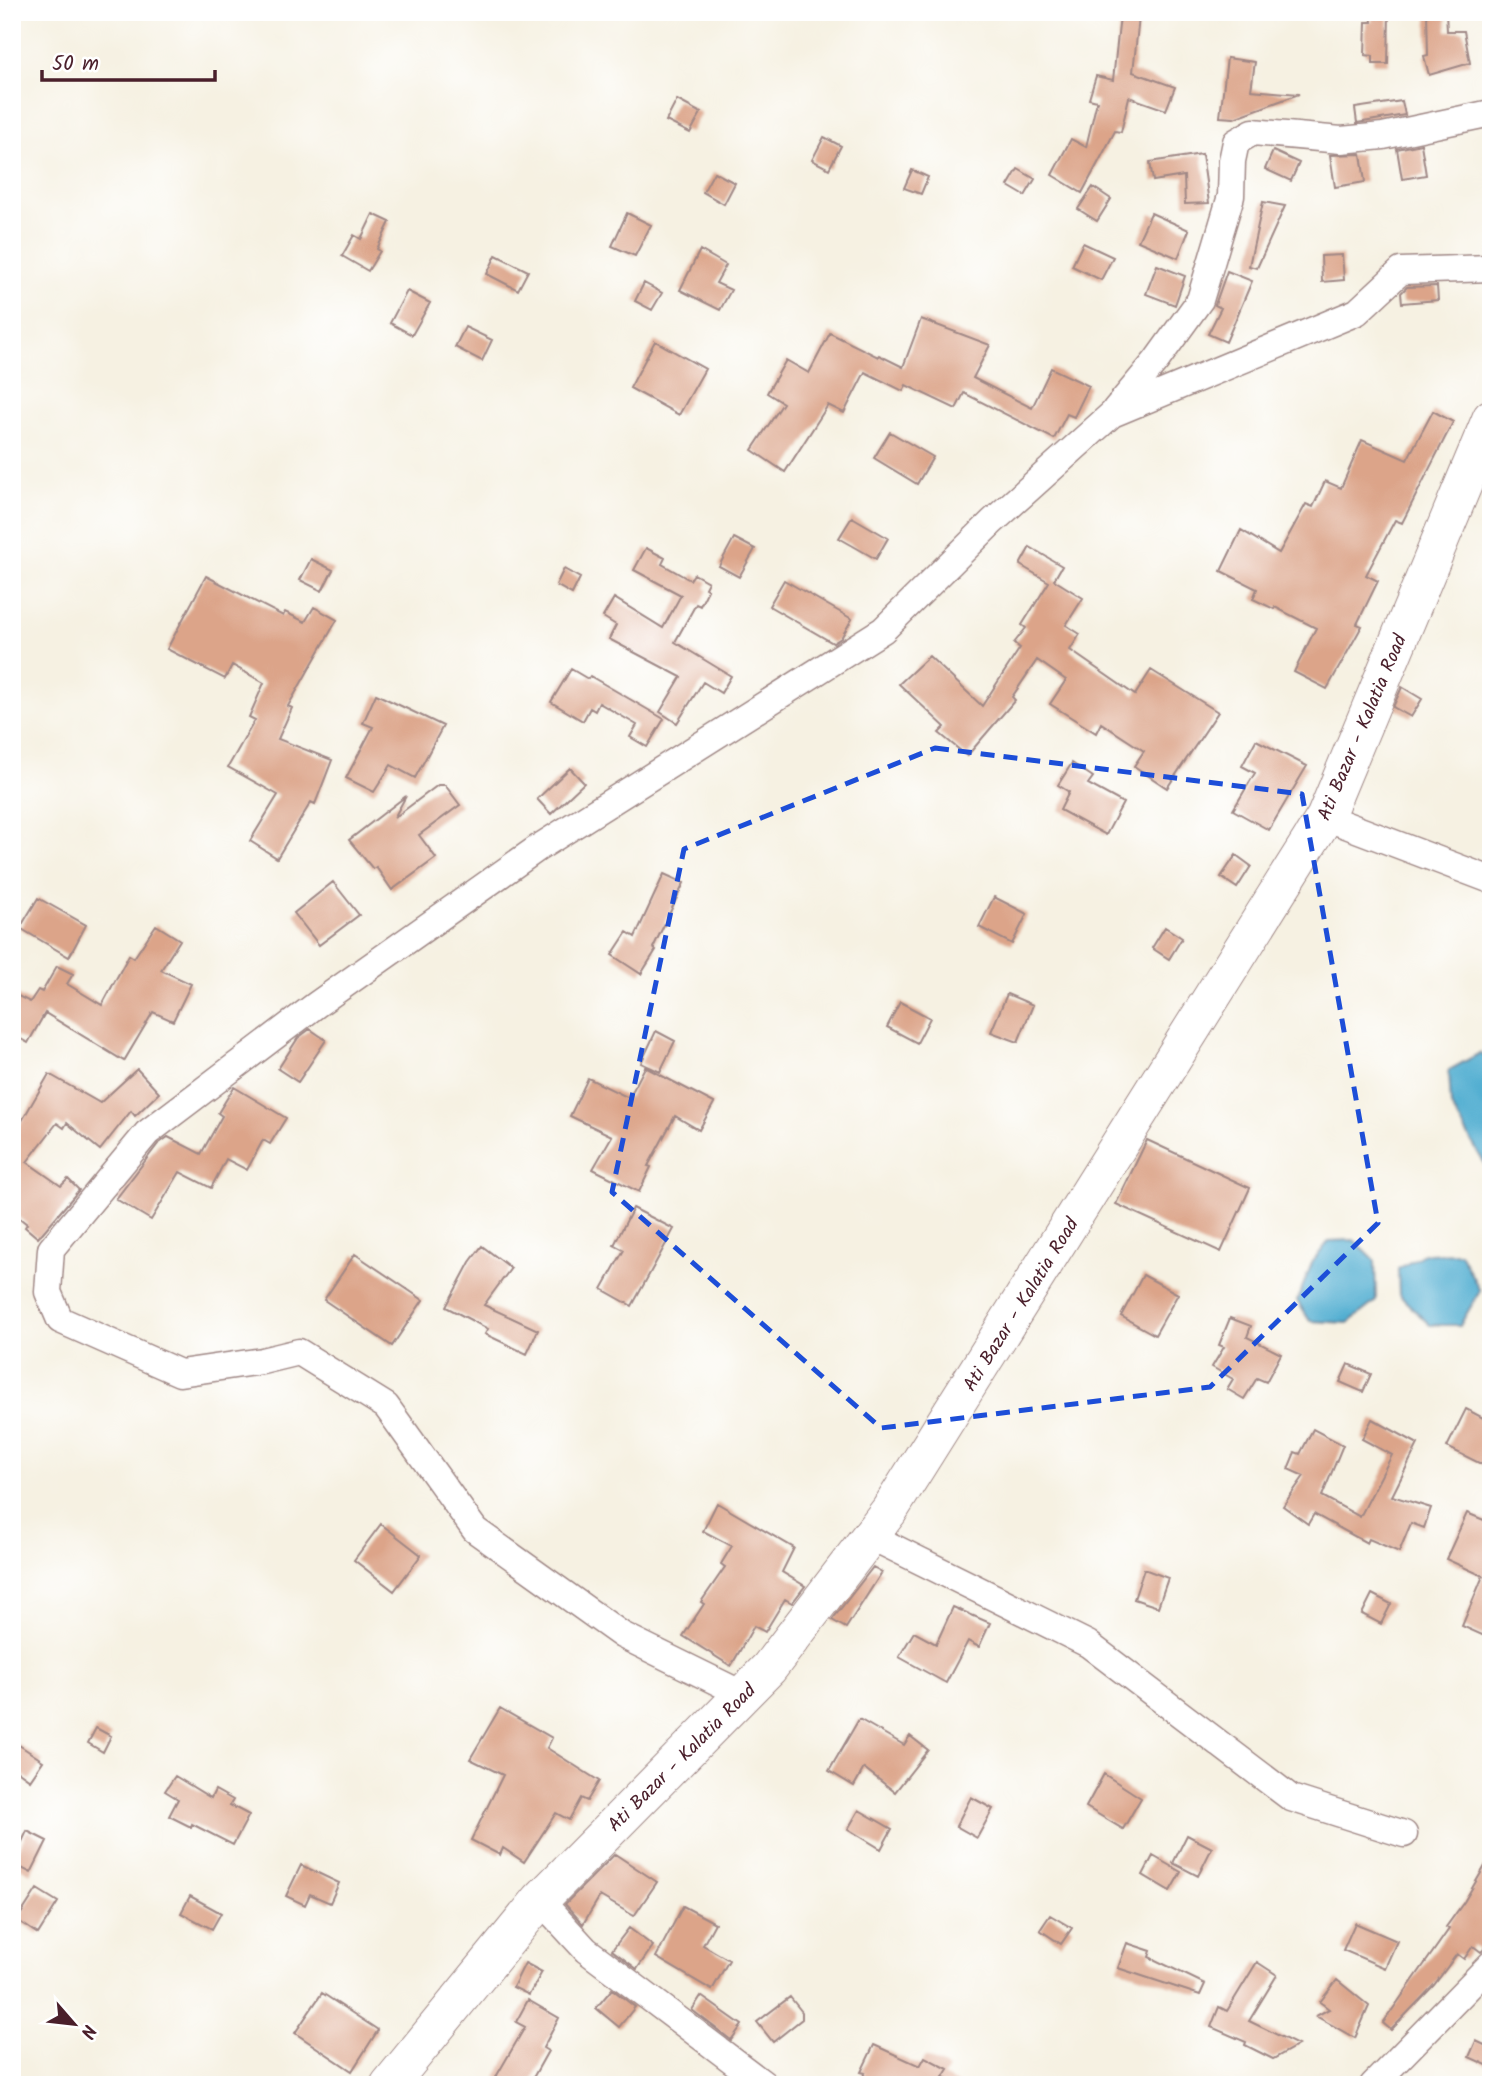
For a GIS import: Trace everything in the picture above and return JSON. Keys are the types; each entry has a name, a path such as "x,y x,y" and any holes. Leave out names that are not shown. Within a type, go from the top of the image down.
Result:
{"main road":[{"name":"Ati Bazar - Kalatia Road","path":"389,2085 540,1900 769,1668 897,1499 1325,817 1491,418"}],"street":[{"path":"742,1694 622,1635 475,1530 386,1406 299,1352 261,1361 180,1373 60,1321 48,1292 51,1249 147,1133 316,1005 538,848 883,630 992,522 1112,414 1156,361 1200,300 1231,196 1232,160 1236,142 1253,132 1340,140 1383,136 1491,113"},
{"path":"1112,414 1357,312 1401,271 1491,268"},
{"path":"1325,817 1491,880"},
{"path":"870,1536 1088,1644 1292,1798 1404,1834"},
{"path":"540,1900 586,1950 765,2085"},
{"path":"1373,2085 1491,1964"}],"highlighted area":[{"path":"935,748 1302,794 1378,1223 1210,1387 881,1428 612,1192 684,849"}],"water":[{"path":"1480,1053 1491,1061 1491,1169 1487,1168 1451,1106 1449,1070"},
{"path":"1354,1240 1375,1261 1376,1301 1348,1323 1310,1321 1297,1301 1312,1263 1329,1241"},
{"path":"1460,1253 1480,1291 1460,1325 1430,1325 1399,1295 1398,1269 1424,1254"}],"building":[{"path":"1371,12 1389,12 1388,64 1373,64 1373,56 1365,55 1366,22 1372,22"},
{"path":"1427,12 1446,12 1447,31 1464,31 1470,63 1429,75 1424,56 1428,55"},
{"path":"1120,16 1139,17 1133,72 1175,87 1166,110 1129,97 1121,132 1115,131 1082,193 1052,175 1071,139 1086,147 1097,101 1089,99 1096,76 1113,80"},
{"path":"1227,58 1255,62 1251,90 1299,94 1234,118 1220,117"},
{"path":"677,100 701,113 690,133 666,121"},
{"path":"1402,101 1405,115 1357,123 1355,108"},
{"path":"824,137 841,146 829,169 812,160"},
{"path":"1421,144 1426,175 1402,179 1397,149"},
{"path":"1273,151 1299,163 1291,181 1265,169"},
{"path":"1202,154 1209,203 1185,204 1184,176 1153,181 1150,162"},
{"path":"1361,154 1365,182 1335,187 1330,155"},
{"path":"1018,169 1035,179 1025,196 1008,186"},
{"path":"912,170 928,177 921,194 904,188"},
{"path":"714,172 735,183 724,204 703,192"},
{"path":"1093,187 1111,199 1097,221 1078,209"},
{"path":"1263,202 1285,206 1257,268 1249,266"},
{"path":"627,213 651,225 635,256 612,246"},
{"path":"1151,213 1189,230 1178,258 1138,241"},
{"path":"373,214 390,222 377,249 380,251 368,271 342,256 354,235 361,239"},
{"path":"1083,243 1113,257 1101,280 1072,266"},
{"path":"700,250 726,265 716,283 731,290 720,310 680,290"},
{"path":"496,255 528,271 518,290 487,274"},
{"path":"1342,255 1344,280 1322,282 1321,256"},
{"path":"1157,265 1185,276 1175,305 1146,294"},
{"path":"1227,271 1252,281 1226,342 1208,334 1221,308 1215,305"},
{"path":"644,283 662,293 652,310 635,301"},
{"path":"1437,286 1438,300 1402,303 1401,293 1407,287"},
{"path":"407,291 430,303 412,335 390,323"},
{"path":"921,319 990,345 973,378 1032,408 1051,368 1089,386 1074,417 1067,414 1054,439 964,393 956,409 906,385 903,391 865,372 844,413 828,405 785,472 752,450 783,403 767,393 786,360 809,373 830,333 903,367"},
{"path":"465,327 492,340 482,361 455,347"},
{"path":"655,341 705,369 679,415 630,388"},
{"path":"1433,411 1453,422 1402,523 1395,520 1366,575 1378,581 1357,624 1362,626 1327,689 1294,672 1316,628 1253,599 1257,589 1221,571 1241,530 1279,553 1306,504 1313,507 1325,481 1341,488 1362,440 1407,460"},
{"path":"890,432 933,457 917,484 874,458"},
{"path":"852,517 888,538 876,559 839,538"},
{"path":"734,538 755,549 739,577 719,566"},
{"path":"1030,547 1062,566 1054,580 1083,598 1066,625 1080,634 1070,650 1135,695 1151,670 1218,712 1167,788 1134,766 1144,751 1101,723 1096,733 1050,704 1066,680 1037,660 1012,697 1015,700 967,756 939,733 945,727 899,684 929,656 982,706 1020,648 1014,643 1026,628 1022,625 1049,582 1020,565"},
{"path":"646,548 665,558 662,564 690,580 694,574 708,582 705,588 708,590 700,606 696,604 675,642 731,676 721,693 703,682 677,723 660,712 681,677 609,639 616,625 603,617 614,598 663,628 681,595 634,570"},
{"path":"311,559 333,570 322,591 300,580"},
{"path":"564,569 580,578 572,594 556,585"},
{"path":"206,576 283,616 285,612 305,622 314,607 337,620 288,706 292,708 278,739 332,760 315,804 311,802 277,858 250,841 278,795 228,767 255,720 249,717 264,683 232,665 225,679 167,649"},
{"path":"784,580 852,619 841,638 833,643 769,606"},
{"path":"571,669 588,679 590,676 664,719 647,747 630,737 637,725 599,703 595,711 590,708 583,721 551,702"},
{"path":"1402,687 1422,699 1411,717 1393,707"},
{"path":"376,694 443,726 415,778 391,765 374,792 346,778 373,727 363,723"},
{"path":"1256,740 1307,766 1269,830 1233,810 1255,773 1242,766"},
{"path":"1072,763 1093,777 1088,784 1123,803 1106,835 1060,810 1069,792 1058,785"},
{"path":"570,768 584,783 551,814 537,799"},
{"path":"438,785 445,785 460,805 419,835 436,858 392,890 376,867 373,869 349,840 406,796 394,818"},
{"path":"1236,855 1251,866 1237,888 1221,877"},
{"path":"664,874 684,883 653,948 656,950 641,974 612,955 627,932 635,937"},
{"path":"333,882 359,915 319,945 294,913"},
{"path":"994,897 1027,914 1012,944 979,927"},
{"path":"38,898 86,925 69,957 20,928"},
{"path":"156,925 180,940 161,970 191,984 173,1021 153,1012 124,1061 45,1013 28,1043 12,1034 12,993 30,1002 38,990 42,992 57,966 73,974 67,984 102,1005 129,955 134,958"},
{"path":"1165,927 1182,938 1169,959 1152,948"},
{"path":"1007,994 1033,1005 1018,1042 991,1032"},
{"path":"900,1002 930,1018 917,1043 887,1027"},
{"path":"310,1029 326,1040 298,1082 278,1069 298,1038"},
{"path":"656,1031 675,1041 660,1072 641,1063"},
{"path":"645,1067 714,1103 699,1130 675,1116 648,1166 651,1167 639,1192 593,1169 612,1136 570,1116 588,1078 629,1098"},
{"path":"137,1069 159,1093 135,1116 131,1111 100,1150 67,1123 64,1128 57,1123 27,1162 61,1186 68,1179 79,1190 38,1238 25,1227 27,1224 12,1212 12,1138 49,1074 100,1103"},
{"path":"234,1087 286,1118 270,1144 263,1140 247,1170 226,1159 211,1188 180,1172 151,1220 116,1199 158,1144 168,1137 201,1154 222,1116 218,1113"},
{"path":"1147,1140 1250,1188 1221,1252 1116,1204"},
{"path":"633,1208 674,1229 632,1306 602,1289 624,1250 614,1245"},
{"path":"482,1246 511,1268 484,1305 538,1330 527,1354 485,1334 488,1329 446,1307 470,1262"},
{"path":"355,1254 423,1300 392,1346 324,1300"},
{"path":"1143,1275 1178,1294 1155,1335 1121,1316"},
{"path":"1230,1318 1251,1326 1247,1337 1281,1354 1266,1382 1257,1378 1244,1399 1227,1389 1233,1379 1212,1367 1224,1347 1219,1345"},
{"path":"1348,1364 1371,1374 1363,1392 1340,1382"},
{"path":"1466,1409 1491,1422 1491,1469 1447,1447"},
{"path":"1372,1419 1418,1444 1392,1496 1431,1508 1424,1528 1411,1523 1399,1552 1369,1539 1367,1543 1314,1514 1308,1524 1283,1506 1304,1476 1288,1469 1295,1452 1300,1454 1313,1429 1343,1445 1322,1496 1360,1517 1392,1455 1362,1439"},
{"path":"717,1503 794,1548 782,1572 805,1586 792,1603 785,1599 765,1632 754,1626 731,1666 683,1636 704,1604 701,1602 725,1567 721,1564 732,1546 703,1531"},
{"path":"1467,1513 1491,1523 1491,1639 1462,1626 1483,1576 1446,1559"},
{"path":"381,1524 421,1555 394,1591 354,1560"},
{"path":"873,1567 882,1572 846,1628 832,1620"},
{"path":"1144,1569 1168,1578 1158,1607 1134,1599"},
{"path":"1372,1594 1391,1604 1381,1624 1362,1614"},
{"path":"953,1607 990,1623 979,1647 968,1641 946,1683 899,1657 914,1632 936,1644"},
{"path":"500,1708 552,1738 547,1748 599,1781 587,1801 581,1798 569,1820 556,1813 524,1862 503,1848 500,1855 471,1840 503,1775 470,1759"},
{"path":"859,1719 904,1745 910,1736 928,1750 895,1792 864,1768 854,1786 829,1771"},
{"path":"96,1728 111,1736 103,1752 88,1743"},
{"path":"19,1745 43,1761 30,1780 12,1767 12,1754"},
{"path":"1104,1774 1141,1798 1123,1829 1086,1807"},
{"path":"175,1776 211,1798 215,1790 233,1800 230,1805 249,1815 233,1845 192,1824 191,1827 169,1816 178,1799 165,1791"},
{"path":"971,1797 993,1809 977,1838 956,1826"},
{"path":"859,1810 892,1829 881,1849 848,1829"},
{"path":"27,1831 47,1841 31,1873 12,1863"},
{"path":"1187,1835 1212,1848 1198,1876 1173,1863"},
{"path":"615,1854 657,1882 634,1916 600,1896 583,1924 565,1904"},
{"path":"1153,1856 1181,1872 1170,1891 1143,1875"},
{"path":"1491,1856 1491,1943 1481,1952 1473,1946 1464,1959 1457,1954 1434,1985 1391,2030 1383,2023 1449,1929 1446,1927"},
{"path":"301,1865 339,1883 330,1903 310,1894 305,1905 286,1896"},
{"path":"37,1889 58,1902 38,1934 17,1920"},
{"path":"190,1896 221,1913 212,1929 181,1913"},
{"path":"683,1906 715,1923 703,1945 729,1960 712,1990 656,1957"},
{"path":"1050,1915 1072,1928 1061,1944 1040,1930"},
{"path":"1355,1923 1397,1941 1385,1968 1343,1950"},
{"path":"629,1928 653,1946 637,1969 612,1950"},
{"path":"1127,1943 1151,1951 1149,1957 1205,1984 1200,1995 1118,1968"},
{"path":"1257,1962 1277,1975 1249,2021 1298,2045 1273,2059 1245,2045 1246,2042 1211,2027 1219,2007 1227,2011"},
{"path":"525,1963 542,1972 529,1995 513,1987"},
{"path":"1337,1980 1369,2006 1355,2038 1316,2016 1329,2009 1320,2002"},
{"path":"612,1989 635,2007 619,2027 596,2008"},
{"path":"322,1993 378,2030 352,2071 295,2033"},
{"path":"701,1996 742,2025 731,2040 692,2010"},
{"path":"790,1997 802,2012 802,2019 773,2042 757,2022"},
{"path":"528,2000 559,2018 543,2048 548,2051 529,2085 509,2085 496,2077 525,2027 516,2022"},
{"path":"1476,2041 1491,2048 1491,2067 1469,2057"},
{"path":"874,2045 920,2066 925,2057 948,2069 943,2077 960,2085 858,2084 865,2073 861,2072"}]}
